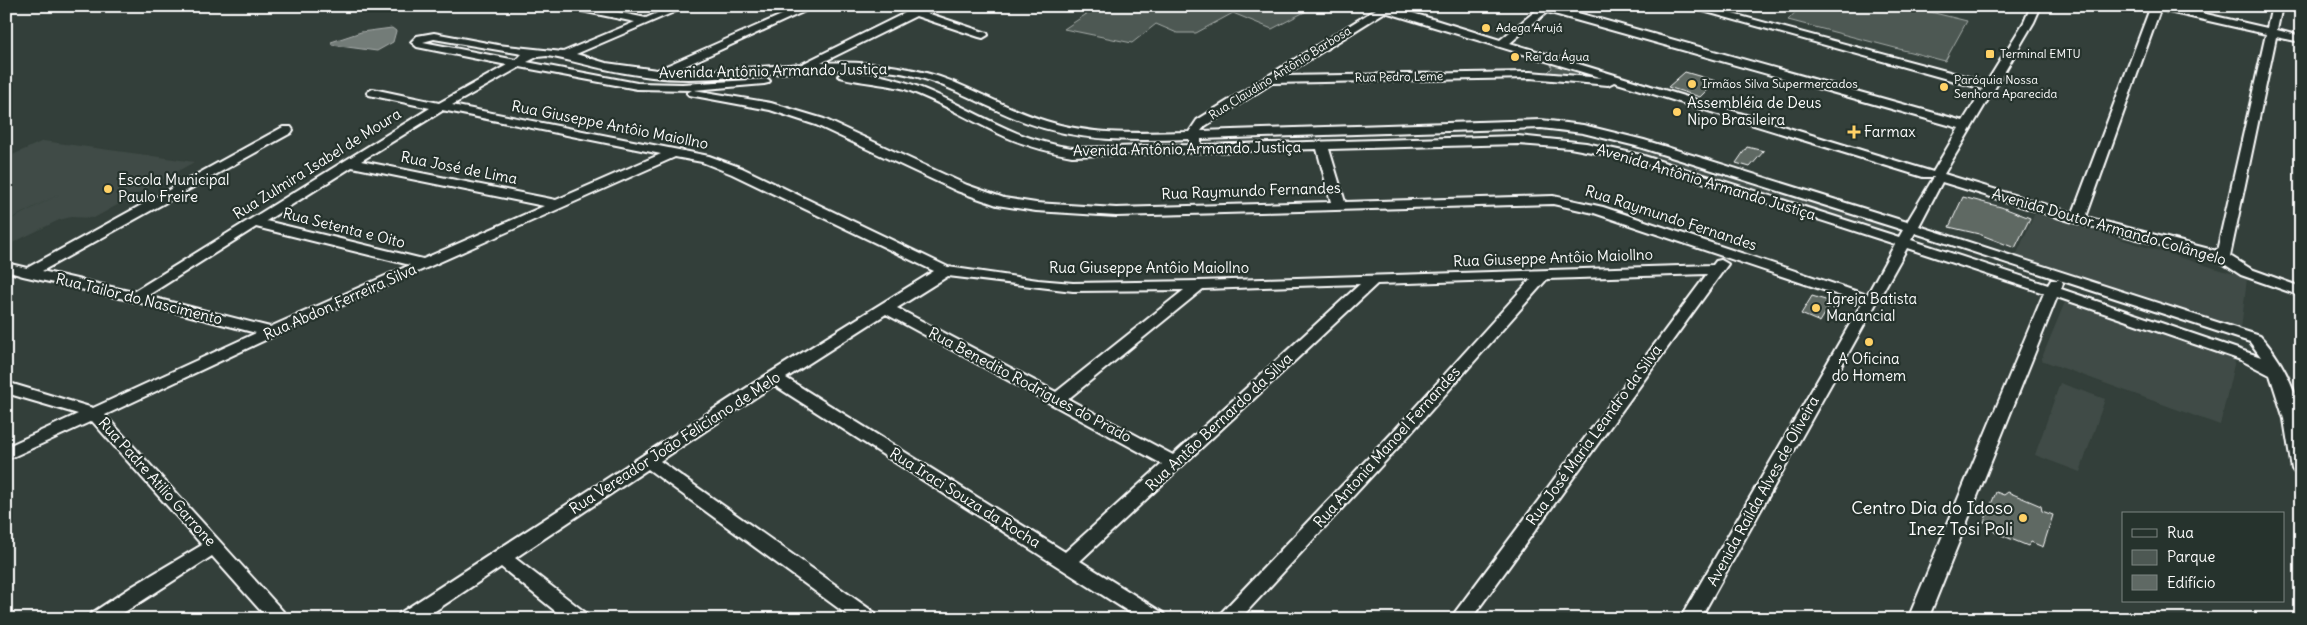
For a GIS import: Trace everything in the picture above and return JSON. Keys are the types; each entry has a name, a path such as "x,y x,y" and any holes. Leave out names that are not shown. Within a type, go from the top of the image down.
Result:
{"street":[{"path":"572,6 647,21"},
{"path":"540,59 564,55 683,6"},
{"path":"658,74 811,6"},
{"path":"1690,6 1991,87"},
{"name":"Avenida Raílda Alves de Oliveira","path":"1690,619 1871,301 1936,177 1991,87 2029,22 2036,6"},
{"path":"2078,219 2156,6 2301,39"},
{"path":"2223,257 2277,6"},
{"name":"Avenida Doutor Armando Colângelo","path":"1381,7 1936,177 2078,219 2223,257 2246,272 2301,292"},
{"name":"Rua Claudino Antônio Barbosa","path":"1194,135 1196,128 1201,123 1381,7"},
{"path":"1503,43 1544,7 1966,126"},
{"path":"803,68 917,9 983,35"},
{"name":"Avenida Antônio Armando Justiça","path":"540,59 519,63 421,45 416,42 425,37 434,36 498,48 540,59 637,86"},
{"name":"Avenida Antônio Armando Justiça","path":"564,55 604,66 711,84 808,77 846,76 882,79 915,88 1020,140 1052,150 1109,153 1518,140 1584,145 1654,162 2121,313 2247,356 2275,371"},
{"path":"1530,75 1547,68 1546,61 1541,55"},
{"name":"Rua Zulmira Isabel de Moura","path":"135,297 438,108 519,63"},
{"name":"Avenida Antônio Armando Justiça","path":"711,84 803,68 872,66 913,72 1027,119 1057,129 1115,137 1541,124 1583,129 1666,150 2059,274 2255,339 2270,354 2290,406 2300,449 2301,469"},
{"name":"Rua Pedro Leme","path":"1268,80 1530,75 1643,86"},
{"name":"Rua Raymundo Fernandes","path":"637,86 711,84 771,107 820,122 962,188 1002,202 1036,207 1116,212 1553,200 1598,210 1729,252 1871,301"},
{"name":"Rua Giuseppe Antôio Maiollno","path":"373,93 438,108 705,159 737,170 945,271 1073,287 1199,286 1372,281 1544,273 1717,269"},
{"path":"28,273 286,130"},
{"path":"1335,130 1340,145"},
{"path":"1194,135 1198,150"},
{"path":"1322,145 1339,205"},
{"name":"Rua Abdon Ferreira Silva","path":"6,454 271,332 676,152"},
{"name":"Rua José de Lima","path":"350,163 560,205"},
{"name":"Rua Setenta e Oito","path":"256,223 425,264"},
{"name":"Rua José Maria Leandro da Silva","path":"1460,619 1729,252"},
{"name":"Rua Tailor do Nascimento","path":"6,267 135,297 271,332"},
{"name":"Rua Vereador João Feliciano de Melo","path":"407,619 774,378 945,271"},
{"name":"Rua Antonia Manoel Fernandes","path":"1228,619 1398,436 1544,273"},
{"path":"1918,619 2059,274"},
{"name":"Rua Antão Bernardo da Silva","path":"1067,562 1372,281"},
{"path":"1058,399 1199,286"},
{"name":"Rua Benedito Rodrigues do Prado","path":"886,308 1174,463"},
{"path":"2215,346 2219,326"},
{"name":"Rua Iraci Souza da Rocha","path":"774,378 1156,619"},
{"name":"Rua Padre Atilio Garrone","path":"6,387 95,414 280,619"},
{"path":"648,461 868,619"},
{"path":"99,619 140,591 215,546"},
{"path":"502,557 580,619"}],"shaded area":[{"path":"392,28 396,31 393,42 377,51 332,45 331,42 361,32"},
{"path":"43,141 194,162 94,218 71,217 59,220 6,246 6,222 60,194 6,221 6,158"},
{"path":"1639,146 1886,221 1882,229 1637,154"},
{"path":"2035,213 2247,278 2241,329 2016,256"},
{"path":"2065,302 2235,360 2220,425 2041,360"},
{"path":"2060,383 2105,399 2080,472 2035,455"}],"green space":[{"path":"1089,6 1316,6 1272,29 1233,13 1196,33 1177,33 1156,24 1132,43 1064,29 1094,9"},
{"path":"1801,6 1906,6 1967,21 1945,61 1788,20"},
{"path":"1550,60 1594,72 1590,78 1546,74 1552,68"}],"building":[{"name":"Irmãos Silva Supermercados","path":"1685,72 1716,81 1700,97 1668,87"},
{"path":"1747,147 1764,151 1750,167 1736,163"},
{"path":"1963,197 2001,207 2030,218 2015,248 1979,234 1949,227"},
{"name":"Igreja Batista Manancial","path":"1812,296 1832,302 1820,322 1801,314"},
{"name":"Centro Dia do Idoso Inez Tosi Poli","path":"1996,492 2004,495 2008,492 2041,506 2042,511 2053,515 2043,547 2031,542 2028,546 1994,532 1995,526 1984,522"}],"place":[{"name":"Adega Arujá","path":"1486,28"},
{"name":"Terminal EMTU","path":"1990,54"},
{"name":"Rei da Água","path":"1515,57"},
{"name":"Irmãos Silva Supermercados","path":"1692,84"},
{"name":"Paróquia Nossa Senhora Aparecida","path":"1944,87"},
{"name":"Assembléia de Deus Nipo Brasileira","path":"1677,112"},
{"name":"Farmax","path":"1854,132"},
{"name":"Escola Municipal Paulo Freire","path":"108,189"},
{"name":"Igreja Batista Manancial","path":"1816,308"},
{"name":"A Oficina do Homem","path":"1869,342"},
{"name":"Centro Dia do Idoso Inez Tosi Poli","path":"2023,518"}]}
